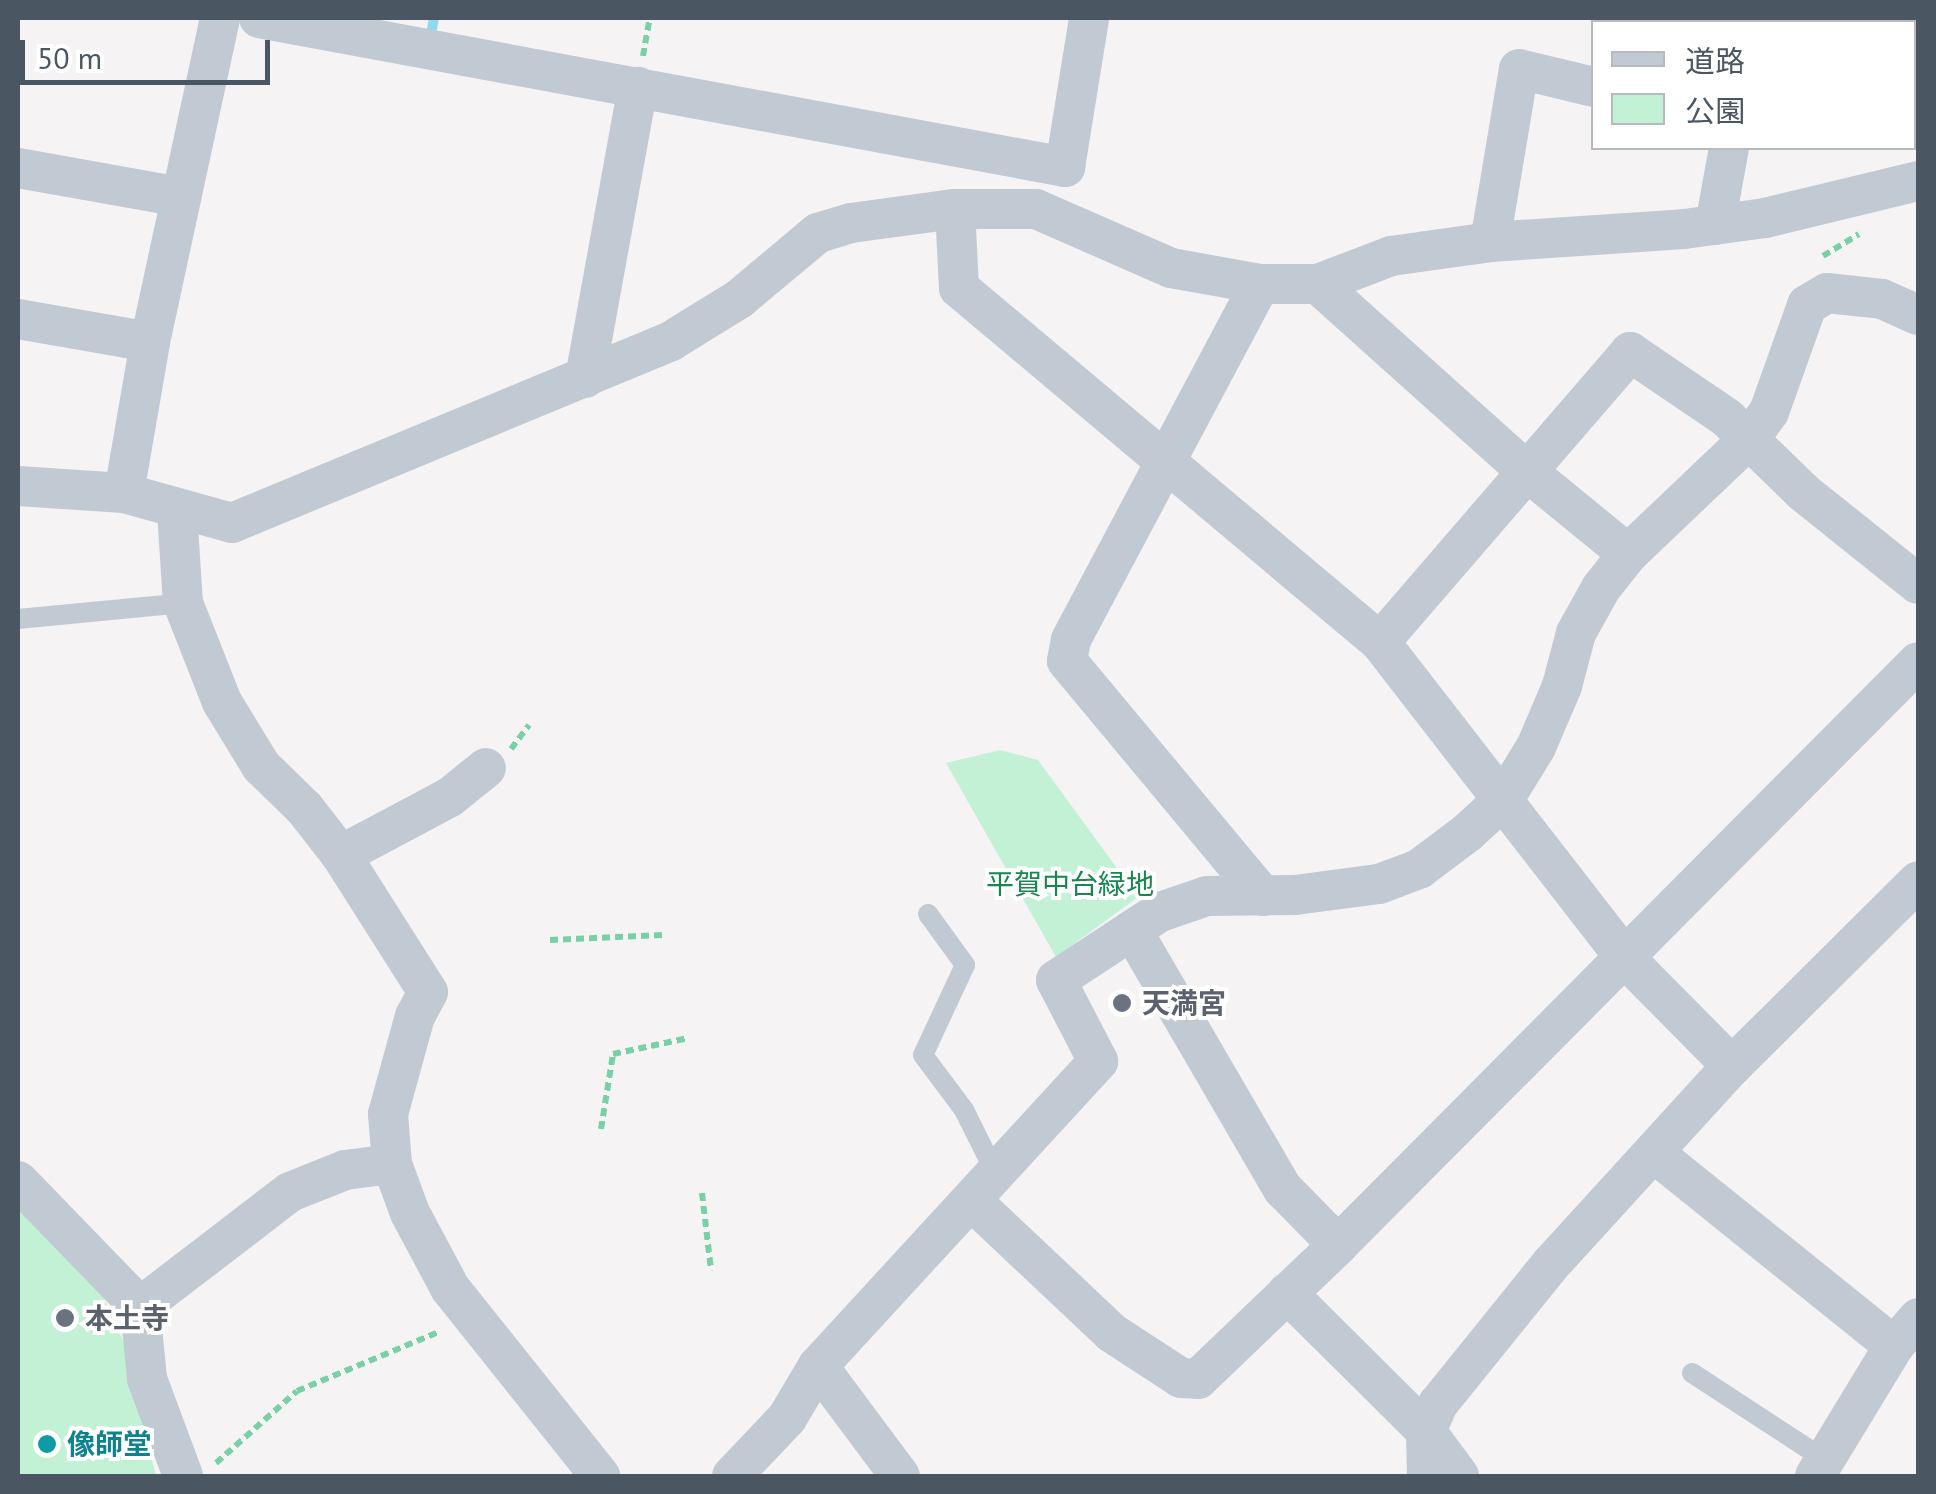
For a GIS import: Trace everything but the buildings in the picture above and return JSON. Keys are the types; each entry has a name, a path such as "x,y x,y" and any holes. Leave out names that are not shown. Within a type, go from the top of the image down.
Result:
{"street":[{"path":"124,493 150,342 220,18"},
{"path":"258,18 1065,167"},
{"path":"1056,216 1089,18"},
{"path":"1490,242 1520,69 1591,86"},
{"path":"585,378 638,87"},
{"path":"1715,224 1729,150"},
{"path":"18,168 181,197"},
{"path":"18,486 124,493 176,512 232,523 671,341 722,310 818,233 852,223 955,209 1036,209 1147,261 1260,284 1318,284 1392,256 1490,242 1765,218 1918,181"},
{"path":"955,209 960,288 1380,642 1626,958 1732,1066"},
{"path":"1260,284 1071,640 1067,661 1263,896"},
{"path":"1318,284 1529,473 1628,554"},
{"path":"732,1476 787,1418 818,1366 1098,1062 1056,980 1160,912 1208,896 1263,896 1379,884 1419,869 1504,799 1536,747 1562,686 1576,632 1602,588 1628,554 1750,438 1769,412 1806,305 1827,293 1882,299 1918,315"},
{"path":"18,318 150,342"},
{"path":"1380,642 1630,352 1750,438 1804,492 1918,584"},
{"path":"176,512 183,604 222,702 261,766 305,808 341,855 428,992 415,1016 388,1114 392,1164 410,1214 450,1288 600,1476"},
{"path":"984,1188 1112,1332 1181,1378 1198,1379 1338,1245 1918,662"},
{"path":"341,855 450,798 486,768"},
{"path":"1427,1476 1426,1431 1438,1404 1550,1264 1732,1066 1918,882"},
{"path":"1132,930 1283,1189 1338,1245"},
{"path":"1654,1153 1906,1332 1820,1468"},
{"path":"140,1307 290,1192 345,1170 392,1164"},
{"path":"18,1181 140,1307 147,1379 197,1472"},
{"path":"1287,1293 1426,1431 1458,1476"},
{"path":"818,1366 900,1476"}],"lane":[{"path":"18,619 183,604"},
{"path":"928,914 965,965 924,1055 964,1110 984,1188"},
{"path":"1692,1373 1820,1468"}],"path":[{"path":"1819,258 1868,229"},
{"path":"550,940 662,935"},
{"path":"601,1129 614,1054 688,1038"},
{"path":"702,1193 711,1270"},
{"path":"197,1472 297,1391 472,1318"}],"green space":[{"name":"平賀中台緑地","path":"1000,750 1038,760 1138,897 1056,957 946,763"},
{"name":"本土寺","path":"18,1201 102,1294 124,1343 156,1476 18,1476"}],"waterway":[{"path":"432,29 434,18"}],"place":[{"name":"天満宮","path":"1122,1003"},
{"name":"本土寺","path":"65,1318"},
{"name":"像師堂","path":"47,1444"}]}
